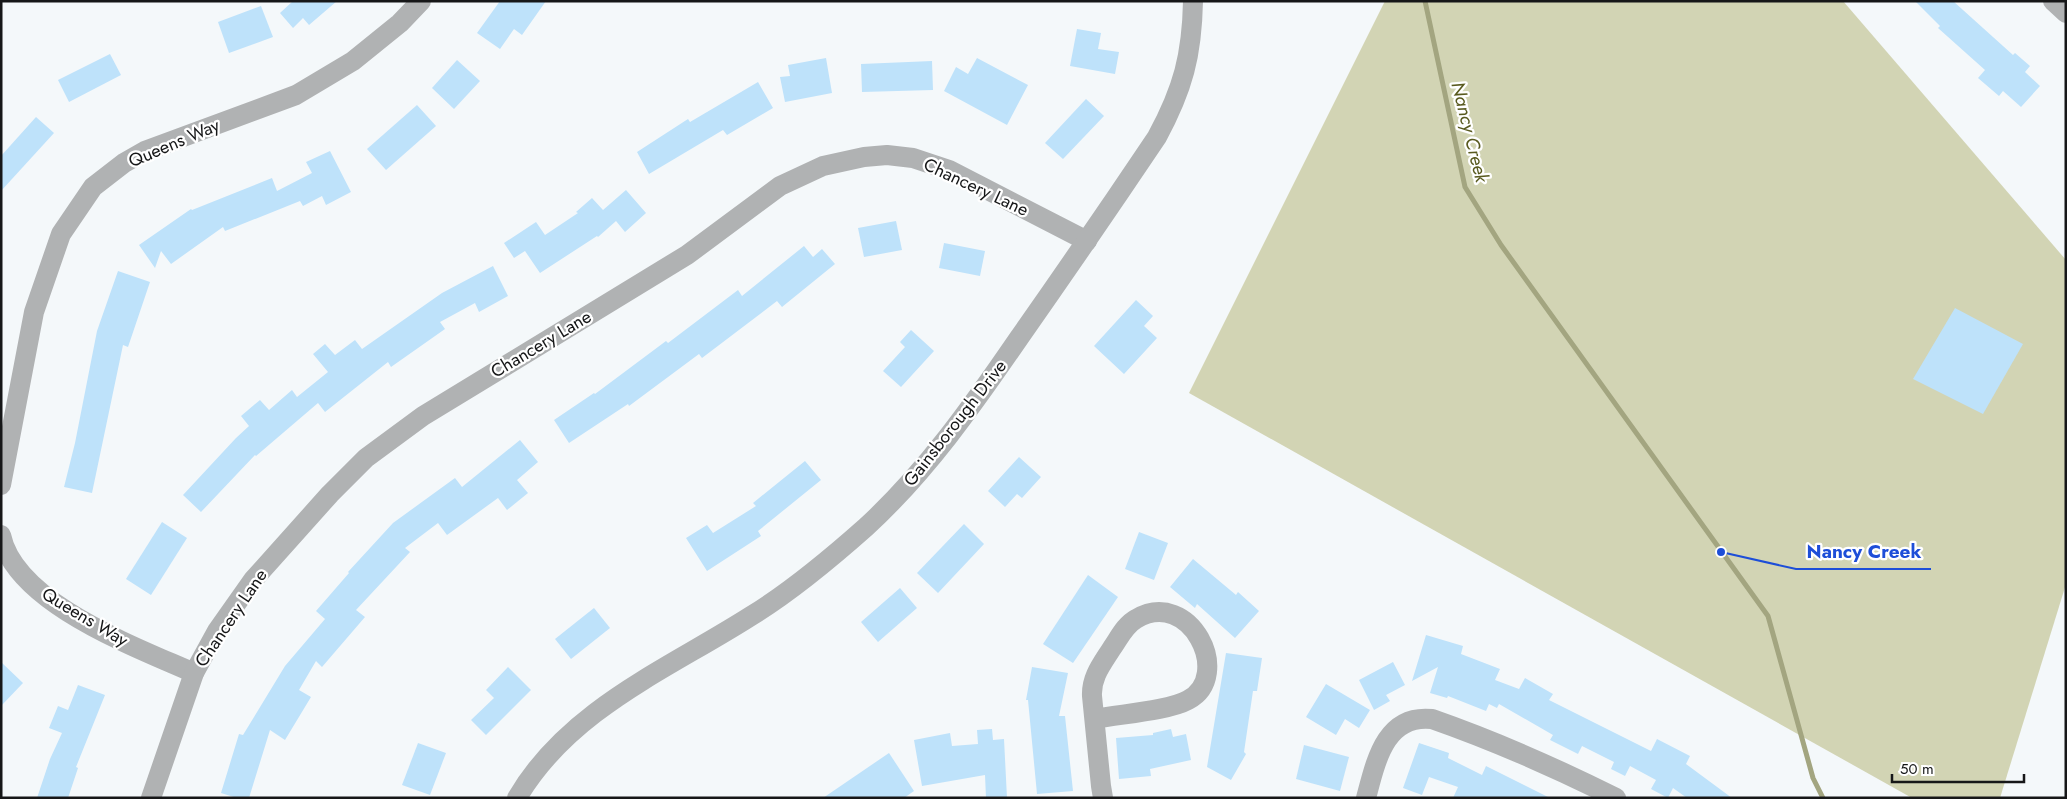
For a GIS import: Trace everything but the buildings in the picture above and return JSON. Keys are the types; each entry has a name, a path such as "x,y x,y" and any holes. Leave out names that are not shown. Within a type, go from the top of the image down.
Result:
{"street":[{"name":"Queens Way","path":"1,485 34,312 61,234 93,187 124,163 145,151 296,95 353,61 400,23 421,1"},
{"name":"Gainsborough Drive","path":"517,798 545,759 592,714 614,698 752,616 792,588 861,531 903,491 934,456 982,391 1157,137 1170,113 1182,83 1192,33 1192,1"},
{"path":"2053,1 2066,13"},
{"name":"Chancery Lane","path":"151,798 194,673 217,631 253,580 330,494 366,458 441,405 686,255 780,186 823,166 864,157 887,155 913,158 949,170 1086,241"},
{"name":"Queens Way","path":"1,535 13,564 19,571 32,585 67,611 122,641 194,673"},
{"path":"1095,719 1175,706 1190,700 1198,692 1204,681 1207,666 1206,648 1200,636 1172,614 1159,612 1135,620 1124,629 1095,675 1092,686 1095,719 1103,798"},
{"path":"1366,798 1382,747 1389,736 1407,721 1421,718 1432,719 1507,747 1565,772 1616,798"}],"green space":[{"path":"1385,1 1843,1 2066,260 2066,584 2000,798 1912,798 1189,393"}],"waterway":[{"name":"Nancy Creek","path":"1425,1 1465,187 1501,245 1768,616 1813,778 1823,798"}],"place":[{"name":"Nancy Creek","path":"1721,552"}]}
